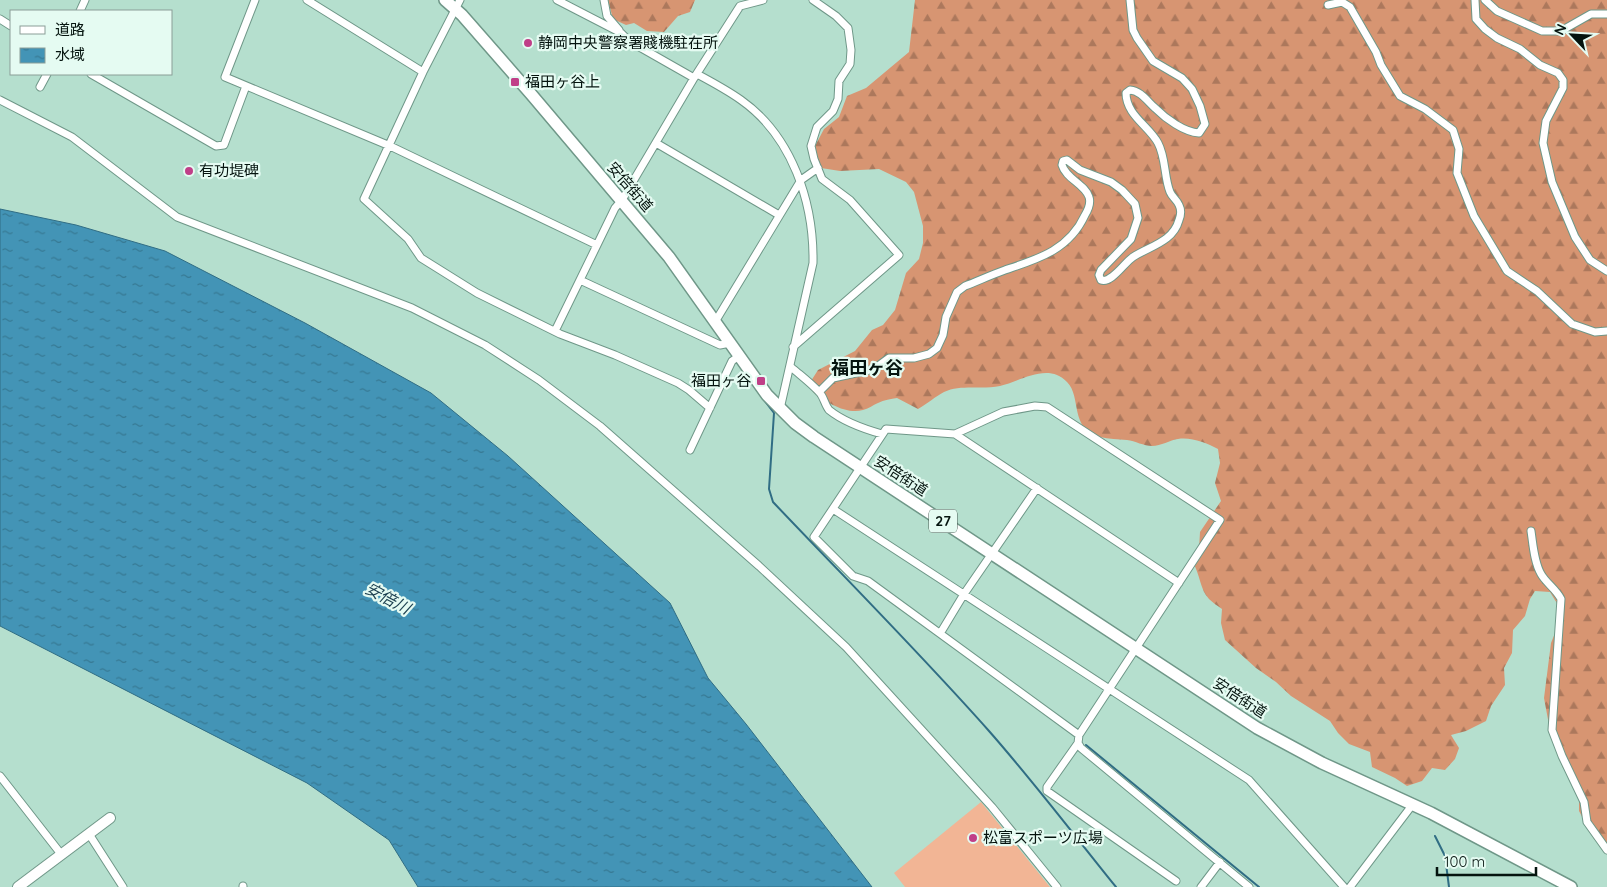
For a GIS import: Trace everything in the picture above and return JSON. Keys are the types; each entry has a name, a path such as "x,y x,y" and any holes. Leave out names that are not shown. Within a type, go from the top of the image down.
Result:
{"main road":[{"name":"安倍街道","path":"445,0 458,4 531,94 622,200 669,257 766,395 795,423 1257,728 1322,764 1413,804 1571,887"}],"street":[{"path":"255,0 225,77 390,146 597,245"},
{"path":"307,0 424,72"},
{"path":"558,0 621,33"},
{"path":"604,0 608,16 629,41 741,100 761,117 787,153 801,180 811,222 813,263 780,409"},
{"path":"555,331 615,208 622,200 740,6 764,0"},
{"path":"793,347 899,255 850,200 822,179 818,168 811,146 817,127 833,111 838,99 839,81 850,64 851,50 848,28 836,16 813,0"},
{"path":"819,392 833,378 874,369 889,358 914,358 929,354 937,348 943,335 946,317 957,292 965,286 1048,255 1071,236 1081,224 1089,207 1090,199 1087,192 1063,170 1063,161 1067,160 1080,170 1111,182 1122,190 1135,204 1138,218 1132,239 1101,270 1101,280 1110,280 1119,268 1132,257 1164,241 1172,234 1178,225 1180,216 1179,205 1170,192 1158,143 1135,117 1126,99 1126,93 1130,90 1136,91 1156,110 1192,132 1199,133 1204,124 1200,106 1192,89 1182,78 1153,61 1137,38 1134,30 1130,0"},
{"path":"1475,0 1476,19 1484,29 1497,38 1520,49 1540,65 1558,73 1563,80 1563,88 1546,121 1543,143 1552,182 1575,237 1590,260 1607,271"},
{"path":"1485,0 1497,11 1542,31 1561,31 1591,14 1607,14"},
{"path":"1328,5 1342,2 1347,4 1361,25 1376,52 1381,66 1400,96 1425,109 1453,130 1459,149 1457,173 1467,199 1474,216 1507,270 1537,291 1572,324 1595,332 1607,331"},
{"path":"458,4 364,199 408,239 421,258 477,292 555,331 678,383 710,408"},
{"path":"40,87 46,75"},
{"path":"92,75 216,146 224,146 246,86"},
{"path":"0,100 72,137 177,217 412,308 485,345 539,380 600,426 759,566 846,647 992,807 1058,887"},
{"path":"656,143 779,215"},
{"path":"715,322 801,180 818,168"},
{"path":"580,280 720,345 730,343"},
{"path":"690,450 732,361 739,356"},
{"path":"790,367 819,392 827,408 835,414 862,428 882,434"},
{"path":"1176,881 1047,791 1047,787 1079,739 1108,689 1220,520 1047,407 1035,406 1003,412 955,434 886,429 814,537 853,576 868,581 941,632 1079,739 1081,748 1249,887"},
{"path":"955,434 1179,583"},
{"path":"941,632 964,594 1037,488"},
{"path":"833,509 1249,780 1344,887"},
{"path":"1531,530 1541,575 1558,593 1561,599 1552,730 1584,802 1586,822 1607,850"},
{"path":"0,776 62,854"},
{"path":"1350,887 1413,804"},
{"path":"18,887 110,818"},
{"path":"89,834 123,887"},
{"path":"1201,887 1220,862"}],"green space":[{"path":"608,0 695,0 690,12 678,16 664,32 647,31 634,23 626,25 613,19"},
{"path":"915,0 1607,0 1607,851 1594,839 1579,811 1579,790 1563,768 1552,741 1544,698 1551,643 1557,628 1558,605 1550,592 1535,591 1530,599 1525,616 1513,630 1512,653 1504,668 1505,685 1491,706 1486,721 1466,731 1451,735 1459,748 1455,759 1445,770 1432,768 1422,781 1407,786 1372,767 1370,752 1349,744 1330,721 1291,696 1225,640 1221,623 1222,609 1206,595 1193,563 1199,549 1200,532 1221,501 1215,483 1220,463 1218,449 1188,439 1152,446 1127,440 1100,437 1090,433 1080,420 1071,388 1060,376 1051,373 1034,375 1000,386 957,388 941,394 918,409 897,398 883,401 865,409 850,411 824,400 813,392 811,381 818,370 855,351 872,330 883,325 895,310 906,273 919,259 923,243 923,226 914,192 906,182 879,169 840,171 821,168 815,146 824,129 839,117 847,96 866,88 909,52"}],"shaded area":[{"name":"松富スポーツ広場","path":"981,802 1050,887 905,887 894,873"}],"water":[{"name":"安倍川","path":"0,209 76,225 165,251 305,323 431,393 508,456 670,603 708,678 872,887 418,887 389,840 307,783 0,626"}],"waterway":[{"path":"764,400 774,413 769,489 773,502 989,731 1116,887"},
{"path":"1086,745 1259,887"},
{"path":"1435,836 1445,856 1449,887"}],"place":[{"name":"静岡中央警察署賤機駐在所","path":"528,43"},
{"name":"福田ヶ谷上","path":"515,82"},
{"name":"有功堤碑","path":"189,171"},
{"name":"福田ヶ谷","path":"761,381"},
{"name":"松富スポーツ広場","path":"973,838"}],"district":[{"name":"福田ヶ谷","path":"867,368"}]}
